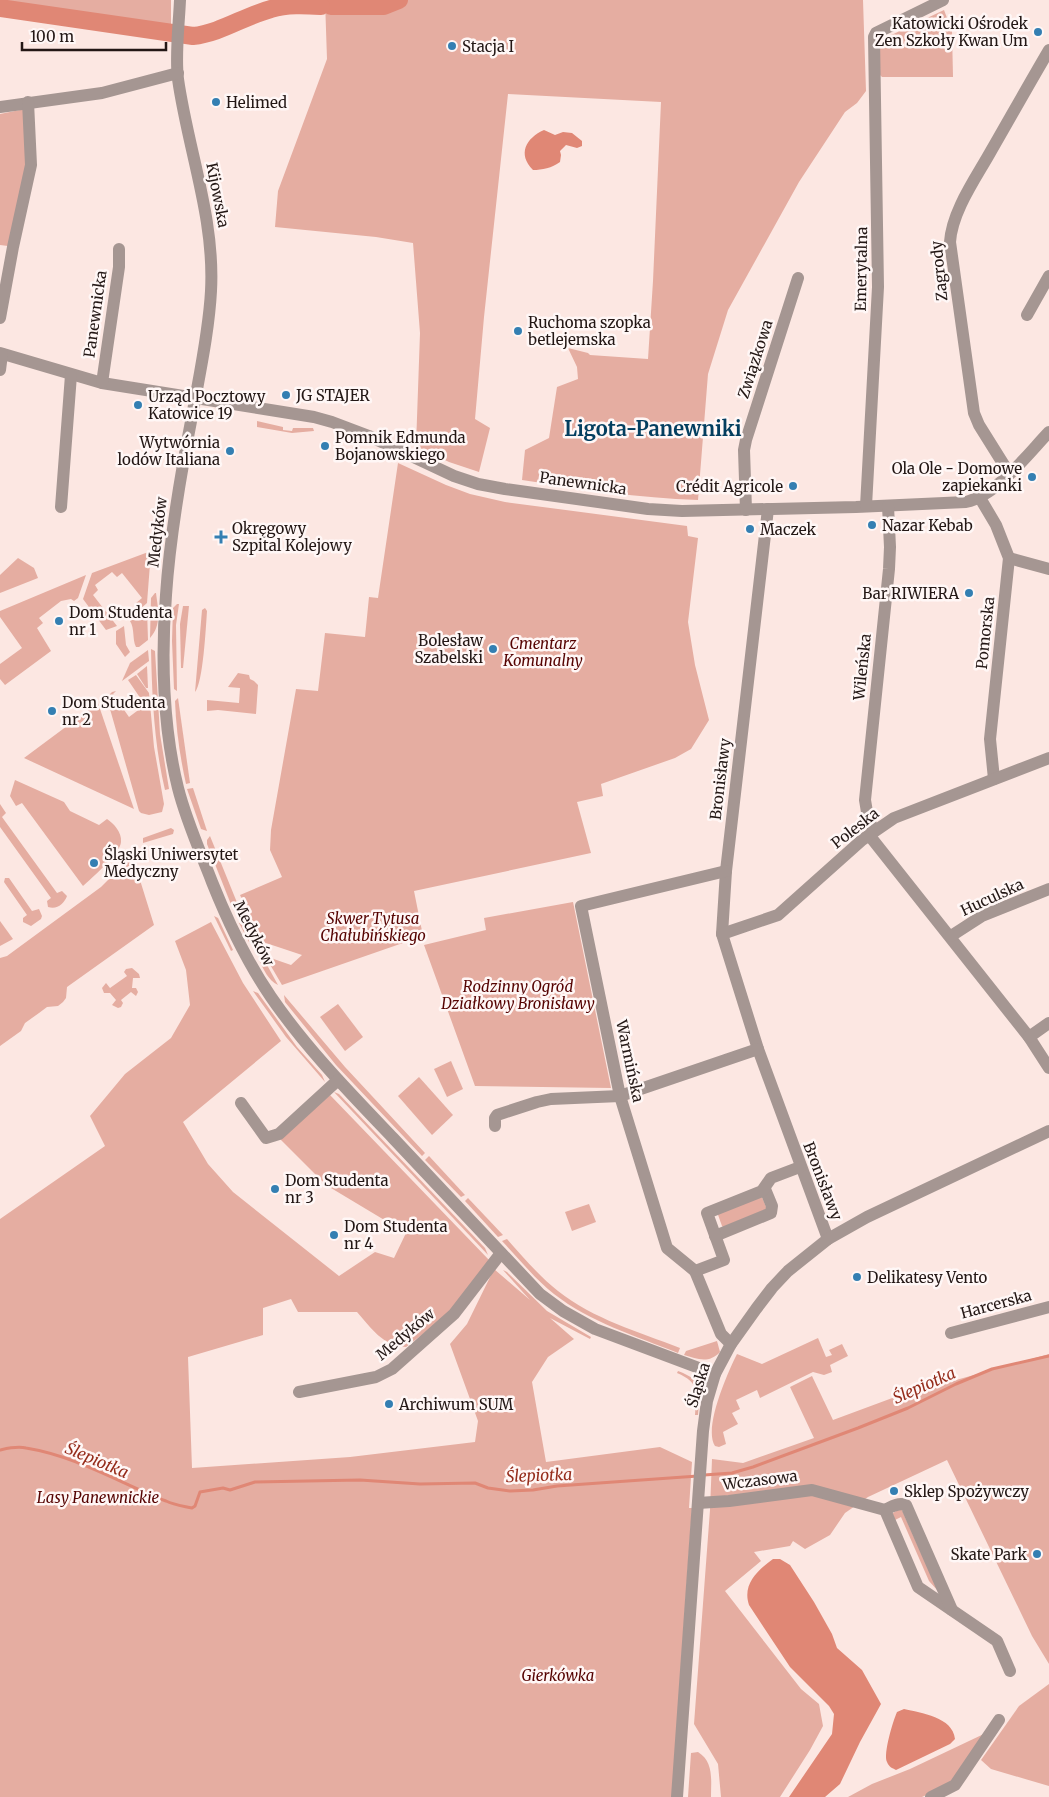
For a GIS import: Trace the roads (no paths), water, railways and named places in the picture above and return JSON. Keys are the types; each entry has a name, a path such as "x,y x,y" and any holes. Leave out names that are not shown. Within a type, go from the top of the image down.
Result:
{"street":[{"name":"Kijowska","path":"180,0 178,73 211,247 211,293 195,397"},
{"name":"Emerytalna","path":"866,506 878,287 875,35 944,0"},
{"name":"Zagrody","path":"1009,473 979,425 974,413 950,242 951,229 960,207 979,172 1049,50"},
{"path":"0,108 28,102 102,93 178,73"},
{"path":"0,318 31,165 28,102"},
{"name":"Panewnicka","path":"102,383 119,267 119,249"},
{"path":"1027,315 1049,276"},
{"name":"Związkowa","path":"746,510 744,450 746,440 798,278"},
{"name":"Panewnicka","path":"1,354 102,383 314,417 369,436 449,474 488,486 648,509 682,511 746,510 960,503 980,498 993,489 1049,432"},
{"path":"0,370 1,354"},
{"path":"62,508 71,375"},
{"name":"Medyków","path":"195,397 177,503 166,598 165,670 169,728 174,766 182,803 222,906 254,971 287,1019 338,1080 540,1294 570,1315 618,1338 715,1374"},
{"name":"Pomorska","path":"980,498 996,526 1007,549 1009,558 990,739 994,779"},
{"name":"Wileńska","path":"888,506 889,570 865,800 871,833 1029,1037 1049,1068"},
{"name":"Bronisławy","path":"768,509 726,871 722,934 758,1049 828,1239"},
{"path":"1009,558 1049,569"},
{"name":"Poleska","path":"722,934 778,915 871,833 894,818 1049,758"},
{"name":"Warmińska","path":"726,871 581,906 620,1096 667,1248 696,1271 721,1334 731,1344"},
{"name":"Huculska","path":"951,936 982,916 1049,889"},
{"path":"1029,1037 1049,1023"},
{"path":"495,1126 497,1115 537,1102 552,1099 620,1096 758,1049"},
{"path":"241,1104 266,1138 279,1134 338,1080"},
{"name":"Śląska","path":"677,1797 704,1419 715,1374 731,1344 772,1288 788,1271 828,1239 867,1216 1049,1131"},
{"path":"696,1271 724,1260 707,1213 764,1189 772,1178 800,1167"},
{"path":"715,1236 771,1213 772,1206 764,1189"},
{"name":"Medyków","path":"299,1392 376,1377 392,1369 454,1314 501,1252"},
{"name":"Harcerska","path":"951,1333 1049,1307"},
{"name":"Wczasowa","path":"698,1503 729,1501 812,1490 884,1510 902,1503 906,1505 953,1611"},
{"path":"884,1510 918,1587 997,1642 1010,1670"},
{"path":"931,1797 951,1791 999,1720"}],"waterway":[{"path":"331,6 384,6 399,0"},
{"path":"0,8 193,36 213,32 277,7 296,5 321,6"},
{"name":"Ślepiotka","path":"704,1475 732,1473 753,1467 908,1408 956,1384 992,1369 1049,1356"},
{"name":"Ślepiotka","path":"0,1450 23,1447 62,1457 169,1502 192,1508 195,1506 200,1492 223,1488 230,1490 255,1482 360,1480 420,1484 475,1483 488,1488 510,1491 698,1476"}],"place":[{"name":"Katowicki Ośrodek Zen Szkoły Kwan Um","path":"1038,32"},
{"name":"Stacja I","path":"452,46"},
{"name":"Helimed","path":"216,102"},
{"name":"Ruchoma szopka betlejemska","path":"518,331"},
{"name":"JG STAJER","path":"286,395"},
{"name":"Urząd Pocztowy Katowice 19","path":"138,405"},
{"name":"Pomnik Edmunda Bojanowskiego","path":"325,446"},
{"name":"Wytwórnia lodów Italiana","path":"230,451"},
{"name":"Ola Ole - Domowe zapiekanki","path":"1032,477"},
{"name":"Crédit Agricole","path":"793,486"},
{"name":"Nazar Kebab","path":"872,525"},
{"name":"Maczek","path":"750,529"},
{"name":"Okręgowy Szpital Kolejowy","path":"221,537"},
{"name":"Bar RIWIERA","path":"969,593"},
{"name":"Dom Studenta nr 1","path":"59,621"},
{"name":"Bolesław Szabelski","path":"493,649"},
{"name":"Dom Studenta nr 2","path":"52,711"},
{"name":"Śląski Uniwersytet Medyczny","path":"94,863"},
{"name":"Dom Studenta nr 3","path":"275,1189"},
{"name":"Dom Studenta nr 4","path":"334,1235"},
{"name":"Delikatesy Vento","path":"857,1277"},
{"name":"Archiwum SUM","path":"389,1404"},
{"name":"Sklep Spożywczy","path":"894,1491"},
{"name":"Skate Park","path":"1037,1554"}],"district":[{"name":"Ligota-Panewniki","path":"653,428"}],"park label":[{"name":"Cmentarz Komunalny","path":"543,652"},
{"name":"Skwer Tytusa Chałubińskiego","path":"373,926"},
{"name":"Rodzinny Ogród Działkowy Bronisławy","path":"518,994"},
{"name":"Lasy Panewnickie","path":"98,1497"},
{"name":"Gierkówka","path":"558,1675"}]}
